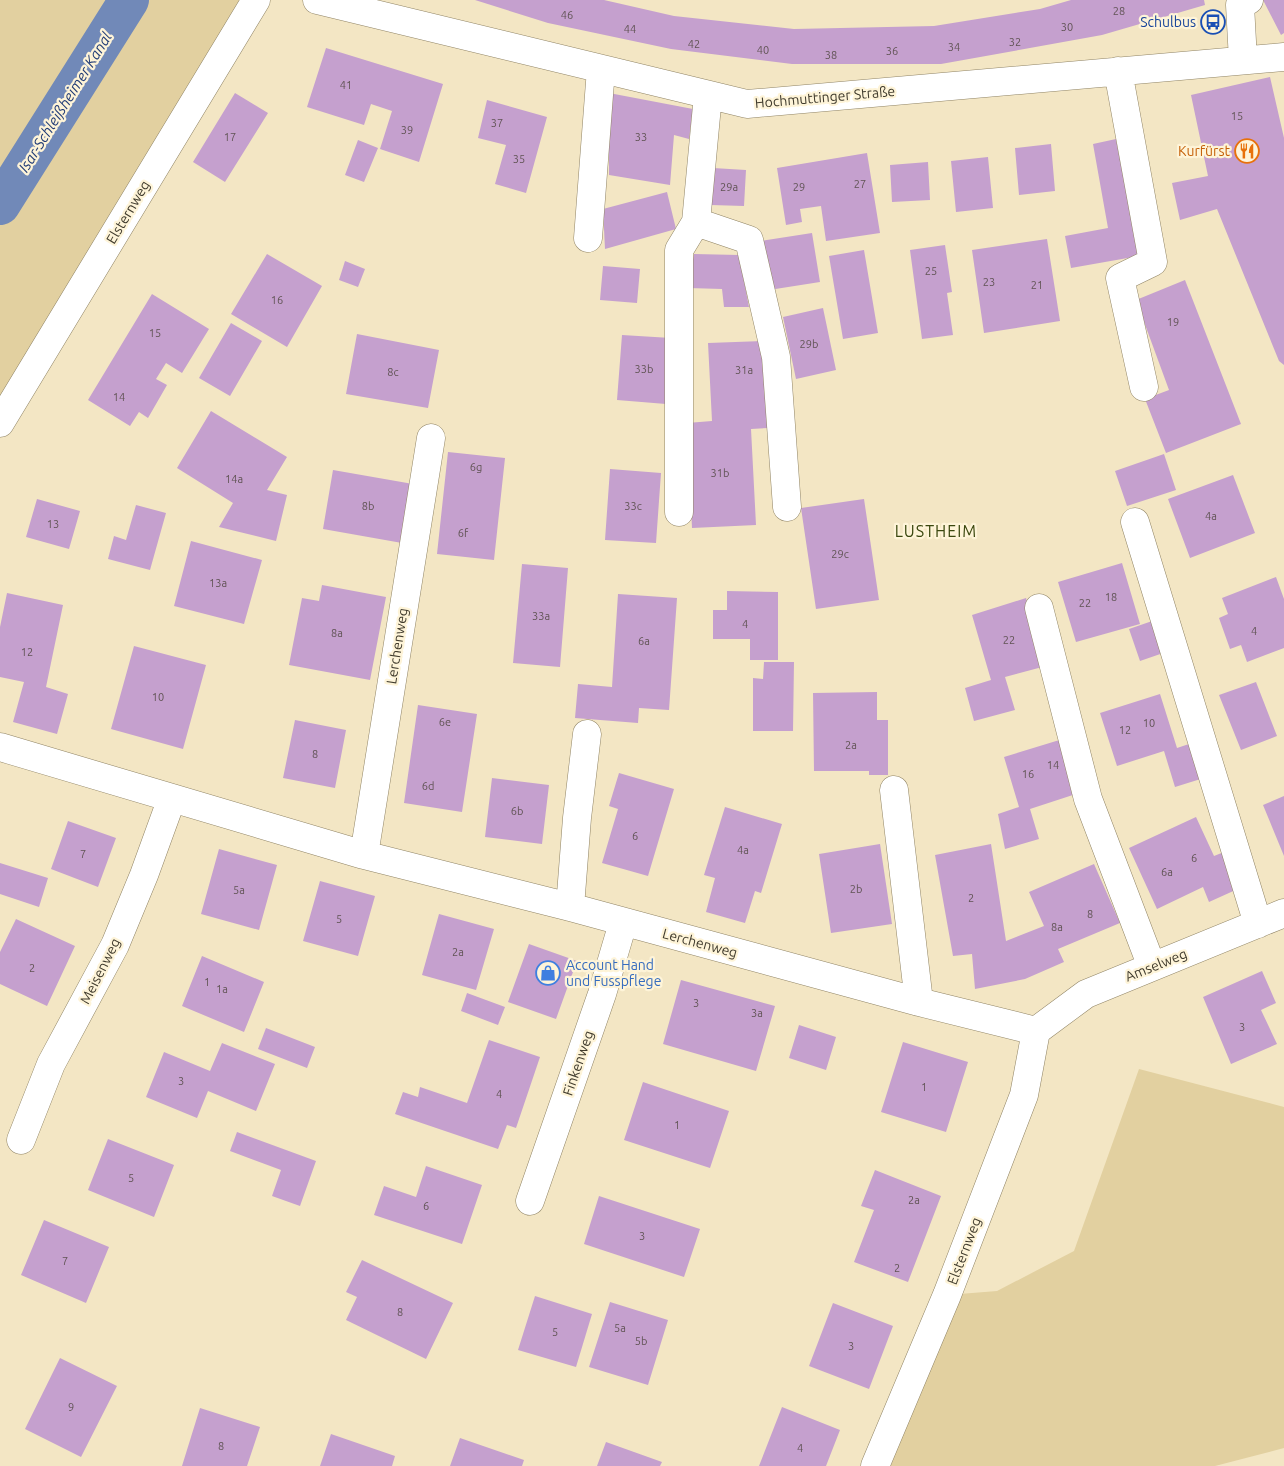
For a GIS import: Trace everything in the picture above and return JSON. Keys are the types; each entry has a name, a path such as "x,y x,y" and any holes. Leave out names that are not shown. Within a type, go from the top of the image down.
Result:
{"street":[{"name":"Elsternweg","path":"0,423 256,0"},
{"name":"Hochmuttinger Straße","path":"317,0 746,104 1284,56"},
{"path":"1243,60 1245,2"},
{"path":"588,238 600,69"},
{"path":"1118,72 1153,262 1120,278 1144,387"},
{"path":"679,512 679,250 696,222 708,95"},
{"path":"696,222 748,240 776,357 787,508"},
{"name":"Lerchenweg","path":"364,855 430,438"},
{"path":"1135,522 1258,924"},
{"path":"1039,608 1088,799 1152,967"},
{"path":"570,907 587,734"},
{"name":"Lerchenweg","path":"0,747 364,855 570,907 623,923 919,1002 1036,1031"},
{"path":"894,790 919,1002"},
{"name":"Meisenweg","path":"21,1140 51,1064 115,945 144,876 172,798"},
{"name":"Amselweg","path":"1036,1031 1086,994 1284,913"},
{"name":"Finkenweg","path":"530,1202 602,994 623,923"},
{"name":"Elsternweg","path":"875,1466 947,1296 1024,1095 1036,1031"}],"shaded area":[{"path":"0,0 256,0 0,423"},
{"path":"1139,1069 1284,1107 1284,1448 1215,1466 875,1466 947,1295 997,1291 1074,1251"}],"building":[{"path":"475,0 604,0 674,16 794,29 934,26 1040,9 1071,0 1204,0 1205,5 1102,35 941,64 792,64 671,49 548,23"},
{"path":"1263,0 1284,0 1284,33 1281,35"},
{"path":"326,48 443,84 419,162 380,149 392,111 371,104 364,125 307,107"},
{"path":"1270,77 1284,138 1284,365 1279,361 1217,209 1180,220 1172,183 1208,176 1191,95"},
{"path":"235,93 268,113 225,182 193,162"},
{"path":"609,93 693,109 689,139 674,135 670,185 609,175"},
{"path":"487,100 547,117 526,193 495,184 506,145 478,138"},
{"path":"1116,139 1139,256 1071,268 1065,236 1108,228 1093,144"},
{"path":"358,140 378,148 364,182 345,175"},
{"path":"1051,144 1055,191 1019,195 1015,148"},
{"path":"867,153 880,233 826,241 821,206 800,209 802,222 786,225 777,168"},
{"path":"988,157 993,208 956,212 951,161"},
{"path":"928,162 930,200 892,202 890,165"},
{"path":"713,168 746,170 744,206 711,205"},
{"path":"667,192 676,229 605,249 603,209"},
{"path":"812,233 820,282 769,290 761,241"},
{"path":"1047,239 1060,321 984,333 972,250"},
{"path":"945,245 952,292 947,293 953,335 922,339 910,250"},
{"path":"864,250 878,333 843,339 829,256"},
{"path":"267,254 322,286 287,347 231,314"},
{"path":"694,254 739,255 749,307 724,307 722,289 688,288"},
{"path":"345,261 365,269 358,287 339,280"},
{"path":"603,266 640,269 637,303 600,300"},
{"path":"1185,280 1241,424 1166,453 1145,399 1169,390 1136,300"},
{"path":"152,294 209,329 182,373 166,363 156,379 167,385 148,418 139,412 130,426 88,400"},
{"path":"823,308 836,370 796,379 783,317"},
{"path":"231,323 262,341 230,396 199,378"},
{"path":"357,334 439,350 428,408 346,394"},
{"path":"622,335 671,338 666,404 617,400"},
{"path":"763,341 768,428 751,429 756,525 692,528 687,423 712,421 708,343"},
{"path":"211,411 287,457 267,490 287,495 276,541 219,527 233,503 177,468"},
{"path":"448,452 505,458 494,560 437,554"},
{"path":"1164,454 1176,490 1127,506 1115,471"},
{"path":"610,469 661,473 656,543 605,540"},
{"path":"333,470 413,484 402,543 323,529"},
{"path":"1233,475 1255,533 1190,558 1168,499"},
{"path":"37,499 80,511 69,549 26,537"},
{"path":"864,499 879,600 816,609 801,508"},
{"path":"136,505 166,513 150,570 108,559 114,536 126,540"},
{"path":"191,541 262,560 244,624 174,606"},
{"path":"1122,563 1140,624 1076,642 1058,582"},
{"path":"522,564 568,568 560,667 513,663"},
{"path":"1276,577 1284,599 1284,648 1247,662 1241,645 1230,649 1219,618 1228,614 1222,598"},
{"path":"322,585 386,597 370,680 289,665 302,598 319,601"},
{"path":"727,591 778,592 778,660 750,660 750,639 713,639 713,610 727,610"},
{"path":"7,593 63,605 46,687 68,694 57,734 13,722 24,682 0,677 0,627"},
{"path":"618,594 677,598 669,710 639,708 638,723 575,718 578,684 612,687"},
{"path":"1026,598 1046,666 1005,677 1015,710 974,721 965,688 991,680 972,615"},
{"path":"1158,619 1169,651 1140,661 1129,629"},
{"path":"134,646 206,665 183,749 111,729"},
{"path":"764,662 794,662 793,731 753,731 753,678 763,679"},
{"path":"1256,682 1277,736 1241,750 1219,695"},
{"path":"877,692 877,720 888,720 888,775 869,775 869,771 814,771 813,693"},
{"path":"1160,694 1177,748 1195,742 1207,777 1175,787 1164,751 1117,766 1100,713"},
{"path":"418,705 477,714 462,812 404,803"},
{"path":"295,720 346,730 335,788 283,778"},
{"path":"1066,738 1082,792 1030,809 1039,839 1005,849 998,814 1019,807 1004,757"},
{"path":"619,773 674,789 648,876 602,863 618,809 609,806"},
{"path":"492,778 549,785 542,844 485,837"},
{"path":"1284,796 1284,856 1263,805"},
{"path":"725,807 782,824 761,893 755,891 745,923 706,912 715,878 704,875"},
{"path":"1196,817 1214,856 1224,852 1240,888 1209,902 1203,887 1157,909 1129,848"},
{"path":"68,821 116,838 98,887 51,869"},
{"path":"880,844 892,924 831,933 819,854"},
{"path":"991,844 1006,941 1044,926 1029,892 1094,864 1120,923 1058,949 1064,962 1025,979 975,989 972,954 953,956 935,855"},
{"path":"219,849 277,865 259,930 201,914"},
{"path":"0,863 48,878 39,907 0,894"},
{"path":"320,881 375,896 358,956 303,941"},
{"path":"439,914 494,929 476,990 422,975"},
{"path":"16,919 75,946 47,1006 0,984 0,952"},
{"path":"529,944 577,961 556,1019 508,1002"},
{"path":"202,956 264,982 244,1032 182,1006"},
{"path":"1262,971 1276,1003 1261,1010 1277,1044 1231,1064 1203,997"},
{"path":"681,980 775,1006 756,1071 663,1044"},
{"path":"467,993 505,1007 498,1025 461,1011"},
{"path":"799,1025 836,1037 826,1070 789,1058"},
{"path":"266,1028 315,1047 307,1068 258,1049"},
{"path":"489,1040 540,1057 516,1128 507,1125 498,1149 395,1114 403,1092 418,1097 420,1087 467,1103"},
{"path":"903,1042 968,1062 946,1132 881,1112"},
{"path":"222,1043 275,1064 256,1111 208,1091 197,1118 146,1097 164,1052 210,1071"},
{"path":"643,1082 729,1111 710,1168 624,1140"},
{"path":"237,1132 316,1161 300,1206 272,1196 281,1170 230,1151"},
{"path":"108,1139 174,1165 154,1217 88,1190"},
{"path":"426,1166 482,1185 462,1244 374,1215 384,1186 416,1197"},
{"path":"875,1170 941,1196 908,1282 854,1262 874,1210 861,1206"},
{"path":"599,1196 700,1229 684,1277 584,1244"},
{"path":"44,1220 109,1247 86,1303 21,1275"},
{"path":"362,1260 453,1303 426,1359 346,1320 357,1297 346,1292"},
{"path":"535,1296 592,1314 576,1367 518,1350"},
{"path":"610,1302 668,1320 648,1385 589,1367"},
{"path":"833,1303 893,1326 869,1389 809,1366"},
{"path":"60,1358 117,1386 81,1457 25,1429"},
{"path":"782,1407 840,1430 826,1466 759,1466"},
{"path":"200,1408 260,1427 247,1466 182,1466"},
{"path":"331,1434 395,1456 392,1466 320,1466"},
{"path":"460,1438 524,1460 522,1466 450,1466"},
{"path":"606,1442 662,1462 660,1466 597,1466"}],"waterway":[{"name":"Isar-Schleißheimer Kanal","path":"0,205 129,0"}],"place":[{"name":"Schulbus","path":"1213,22"},
{"name":"Kurfürst","path":"1247,151"},
{"name":"Account Hand und Fusspflege","path":"548,973"}],"district":[{"name":"LUSTHEIM","path":"936,531"}]}
